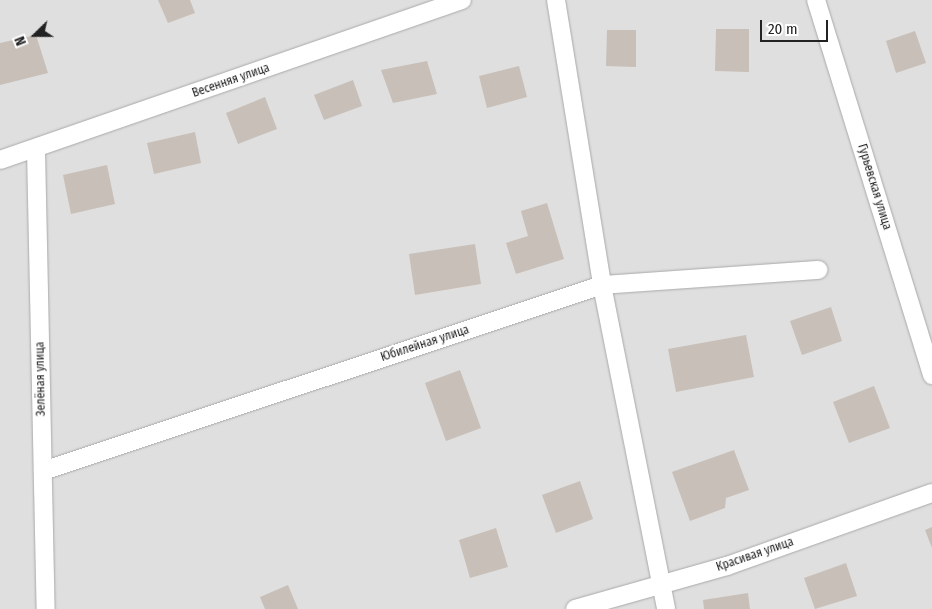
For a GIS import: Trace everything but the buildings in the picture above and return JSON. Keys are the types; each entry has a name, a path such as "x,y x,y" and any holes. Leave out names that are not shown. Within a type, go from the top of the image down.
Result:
{"street":[{"name":"Весенняя улица","path":"0,160 36,150 462,0"},
{"path":"556,0 602,286 666,609"},
{"name":"Гурьевская улица","path":"816,0 932,375"},
{"name":"Зелёная улица","path":"36,150 46,609"},
{"name":"Юбилейная улица","path":"43,472 602,286 818,270"},
{"name":"Красивая улица","path":"575,609 727,566 932,493"}],"shaded area":[{"path":"0,0 932,0 932,609 0,609"}]}
